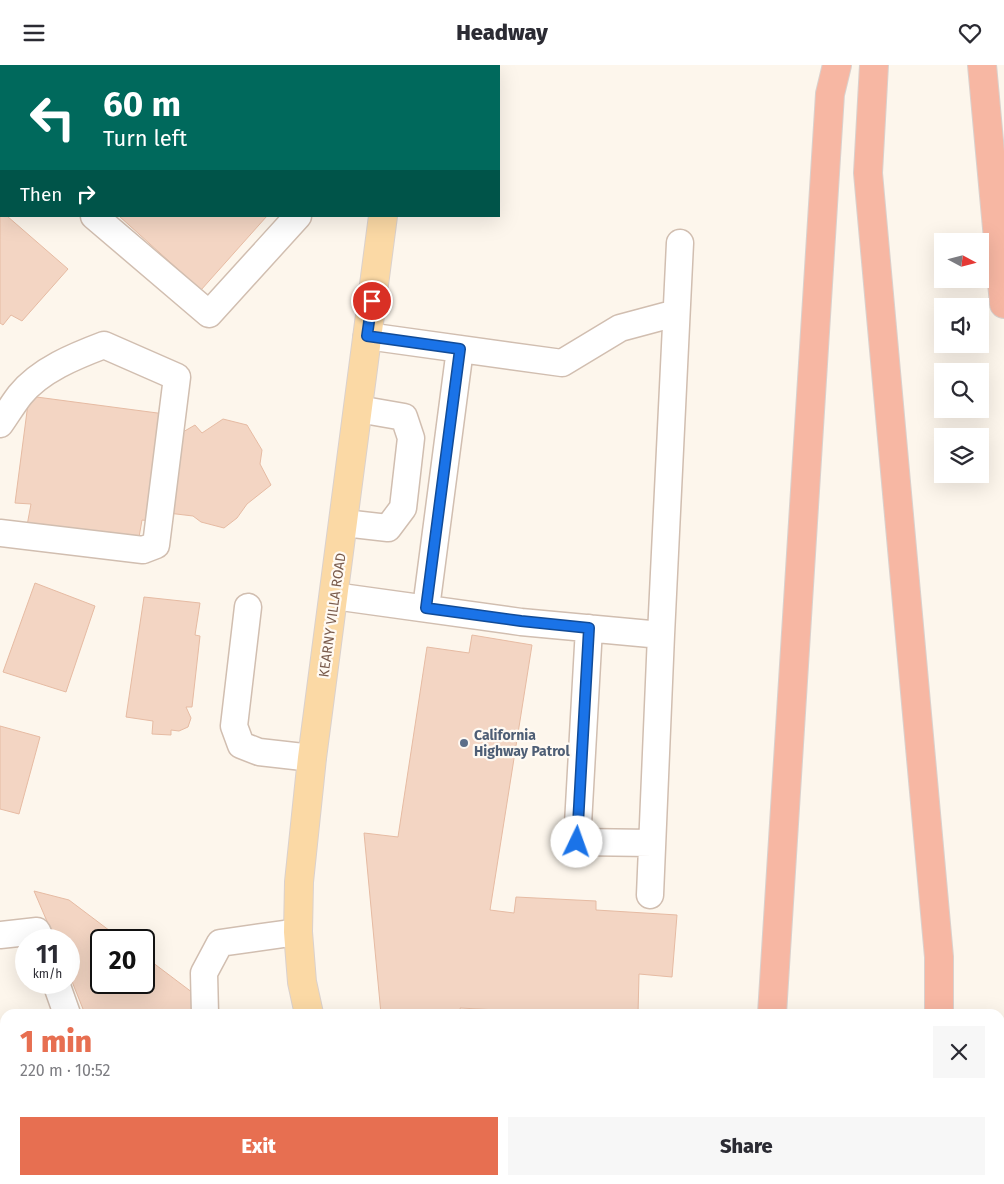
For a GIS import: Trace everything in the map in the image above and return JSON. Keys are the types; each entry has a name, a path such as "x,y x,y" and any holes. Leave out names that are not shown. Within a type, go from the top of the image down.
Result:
{"highway":[{"path":"772,1009 830,94 837,65"},
{"path":"874,65 868,173 939,957 939,1009"},
{"path":"982,65 1004,304"}],"main road":[{"name":"KEARNY VILLA ROAD","path":"308,1009 302,983 298,932 299,882 312,759 383,217"}],"street":[{"path":"95,217 209,314 297,217"},
{"path":"650,895 680,243"},
{"path":"367,336 562,363 620,328 676,313"},
{"path":"0,424 21,393 44,373 83,353 104,345 177,377 156,545 143,550 0,533"},
{"path":"426,608 460,349"},
{"path":"344,523 388,528 403,508 411,438 404,417 358,409"},
{"path":"334,596 521,621 661,635"},
{"path":"248,607 234,726 241,745 259,752 312,759"},
{"path":"589,628 577,842 652,843"},
{"path":"205,1009 204,973 220,943 298,932"},
{"path":"0,935 15,933"},
{"path":"60,994 65,1009"}],"building":[{"path":"0,217 8,217 68,269 22,321 11,315 3,325 0,323"},
{"path":"120,217 266,217 201,290"},
{"path":"29,396 165,414 150,521 142,520 138,543 26,531 31,504 15,503"},
{"path":"223,419 247,425 262,450 260,464 271,485 247,504 237,518 224,528 201,522 193,516 168,513 176,436 195,425 202,433"},
{"path":"35,583 95,606 66,692 3,672"},
{"path":"144,597 200,603 195,635 200,636 192,707 186,707 191,718 188,727 179,731 171,730 171,735 152,734 153,721 126,717"},
{"name":"California Highway Patrol","path":"472,635 532,645 490,910 514,913 516,897 596,901 596,910 677,915 672,977 639,974 638,1009 381,1009 364,833 398,837 427,647 469,653"},
{"path":"0,726 40,737 19,814 0,809"},
{"path":"34,891 69,900 107,929 90,929 90,994 155,994 155,964 197,996 195,1009 83,1009 77,994 80,994 80,929 50,929"}],"place":[{"name":"California Highway Patrol","path":"464,743"}],"route":[{"path":"372,301 367,336 460,349 426,608 589,628 577,842"}]}
